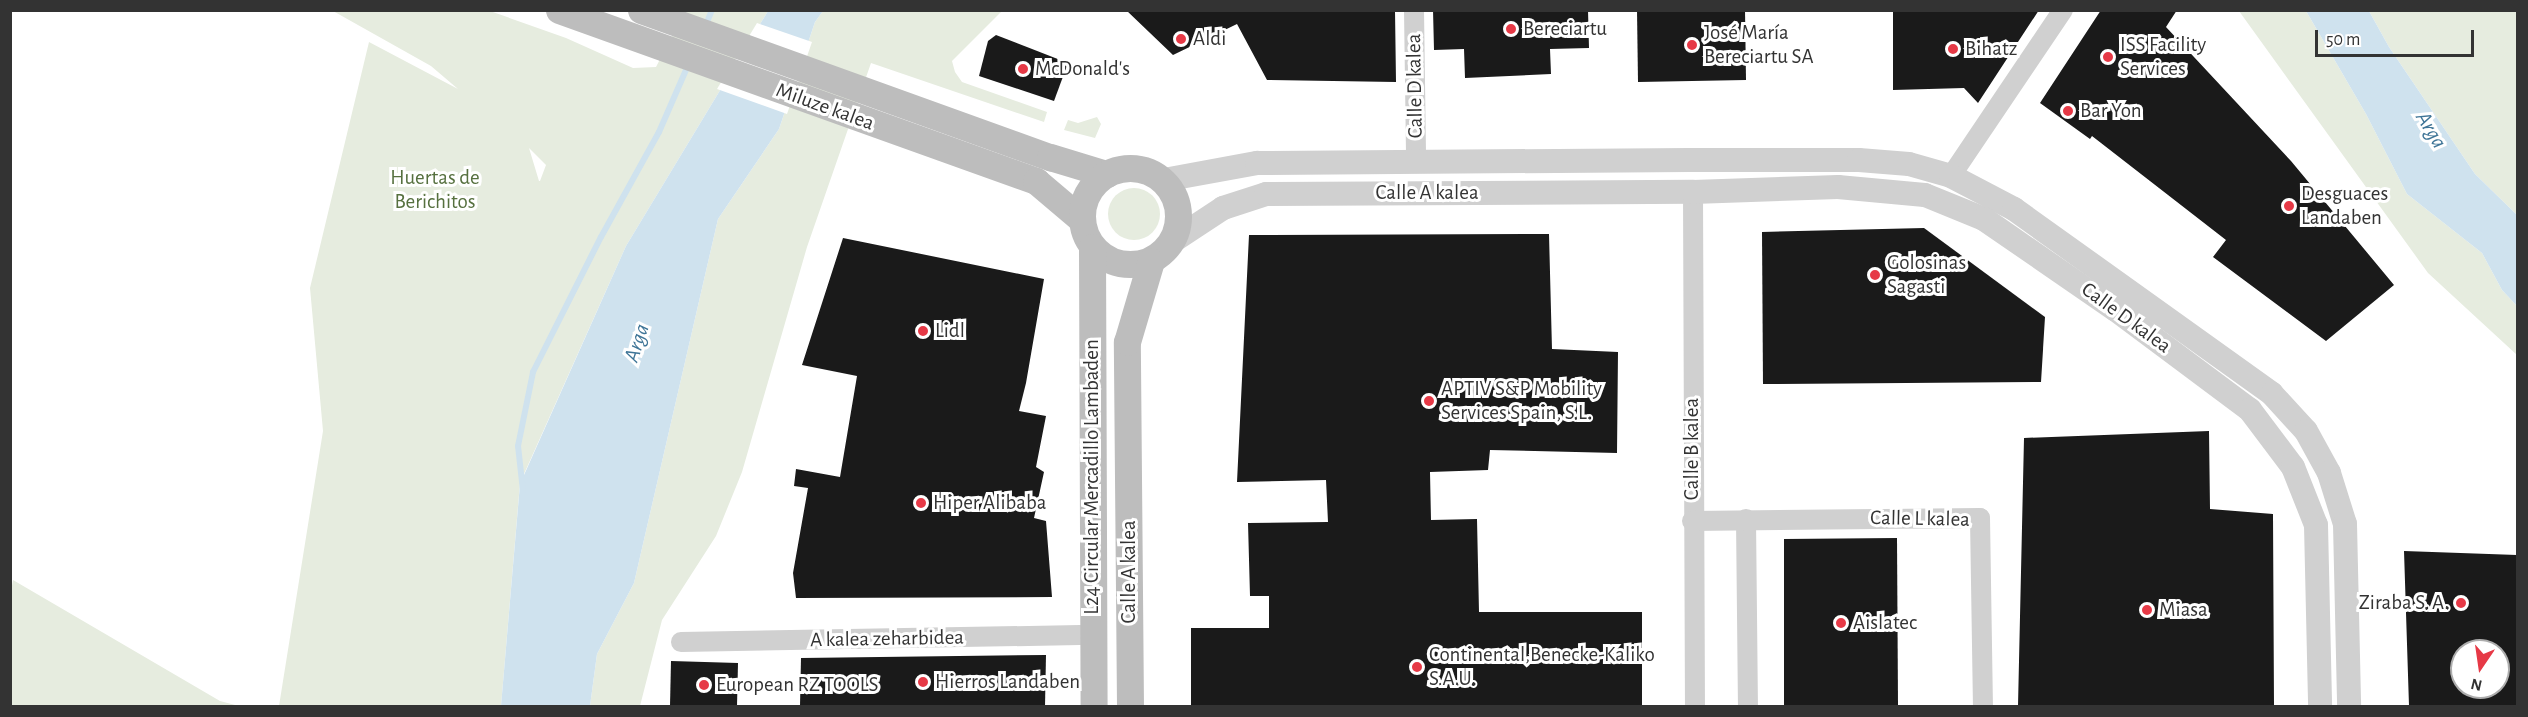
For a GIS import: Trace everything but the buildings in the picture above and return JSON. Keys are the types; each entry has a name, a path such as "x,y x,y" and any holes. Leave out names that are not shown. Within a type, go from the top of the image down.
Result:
{"main road":[{"name":"Miluze kalea","path":"559,10 1036,181 1082,220"},
{"name":"Miluze kalea","path":"652,15 1050,157 1106,174"},
{"path":"1135,167 1164,180 1179,209 1173,241 1151,261 1119,264 1092,247 1082,220 1087,194 1106,174 1117,169 1135,167"},
{"name":"L24 Circular Mercadillo Lambaden","path":"1092,247 1094,706"},
{"name":"Calle A kalea","path":"1130,706 1127,342 1151,261"}],"street":[{"name":"Calle D kalea","path":"1414,10 1416,162"},
{"path":"1951,176 2063,10"},
{"path":"1599,160 1631,169 1676,171 1693,192 1707,171 1742,170 1753,160"},
{"name":"Calle D kalea","path":"1689,160 1859,160 1909,164 1951,176 2014,209 2272,394 2306,431 2329,473 2344,524 2349,706"},
{"name":"Calle A kalea","path":"1164,180 1257,163 1689,160"},
{"name":"Calle D kalea","path":"1693,192 1838,187 1925,195 1984,219 2116,310 2250,410 2293,467 2316,525 2320,706"},
{"name":"Calle A kalea","path":"1173,241 1223,208 1266,194 1693,192"},
{"name":"Calle B kalea","path":"1693,192 1692,521 1695,706"},
{"name":"Calle L kalea","path":"1692,521 1980,518 1983,706"},
{"path":"1746,519 1748,706"},
{"name":"A kalea zeharbidea","path":"681,642 1093,635"}],"green space":[{"name":"Huertas de Berichitos","path":"333,11 490,11 566,38 633,68 656,67 685,11 768,11 626,246 520,483 501,706 279,706 323,431 310,288 369,42 458,89 431,66","holes":["529,148 546,165 539,181"]},
{"path":"823,11 1002,11 952,61 955,72 962,82 1047,112 1044,122 871,63 807,247 742,472 716,536 662,620 640,706 590,706 597,654 634,583 718,219 779,129 815,22"},
{"path":"2239,11 2306,11 2366,114 2407,194 2482,253 2502,290 2517,306 2517,355 2428,273"},
{"path":"2369,11 2517,11 2517,215 2475,174 2389,47"},
{"path":"1097,117 1101,124 1095,138 1064,130 1068,120 1078,123"},
{"path":"1134,188 1144,190 1152,196 1158,204 1160,214 1158,224 1152,232 1144,238 1134,240 1124,238 1116,232 1110,224 1108,214 1110,204 1116,196 1124,190"},
{"path":"13,580 220,701 239,706 11,706 10,596"}],"water":[{"name":"Arga","path":"768,11 823,11 815,22 779,129 718,219 634,583 597,654 590,706 501,706 520,484 626,246"},
{"name":"Arga","path":"2306,11 2369,11 2389,47 2475,174 2517,215 2517,306 2502,290 2482,253 2407,194 2366,114"}],"pier":[{"path":"757,23 812,42 787,114 717,89"}],"waterway":[{"path":"705,27 712,10"},
{"path":"523,491 518,446 533,372 601,237 659,132 689,63"}],"place":[{"name":"Bereciartu","path":"1511,29"},
{"name":"Aldi","path":"1181,39"},
{"name":"José María Bereciartu SA","path":"1692,45"},
{"name":"Bihatz","path":"1953,49"},
{"name":"ISS Facility Services","path":"2108,57"},
{"name":"McDonald's","path":"1023,69"},
{"name":"Bar Yon","path":"2068,111"},
{"name":"Desguaces Landaben","path":"2289,206"},
{"name":"Golosinas Sagasti","path":"1875,275"},
{"name":"Lidl","path":"923,331"},
{"name":"APTIV S&P Mobility Services Spain, S.L.","path":"1429,401"},
{"name":"Hiper Alibaba","path":"921,503"},
{"name":"Ziraba S. A.","path":"2461,603"},
{"name":"Miasa","path":"2147,610"},
{"name":"Aislatec","path":"1841,623"},
{"name":"Continental,Benecke-Kaliko S.A.U.","path":"1417,667"},
{"name":"Hierros Landaben","path":"923,682"},
{"name":"European RZ TOOLS","path":"704,685"}]}
